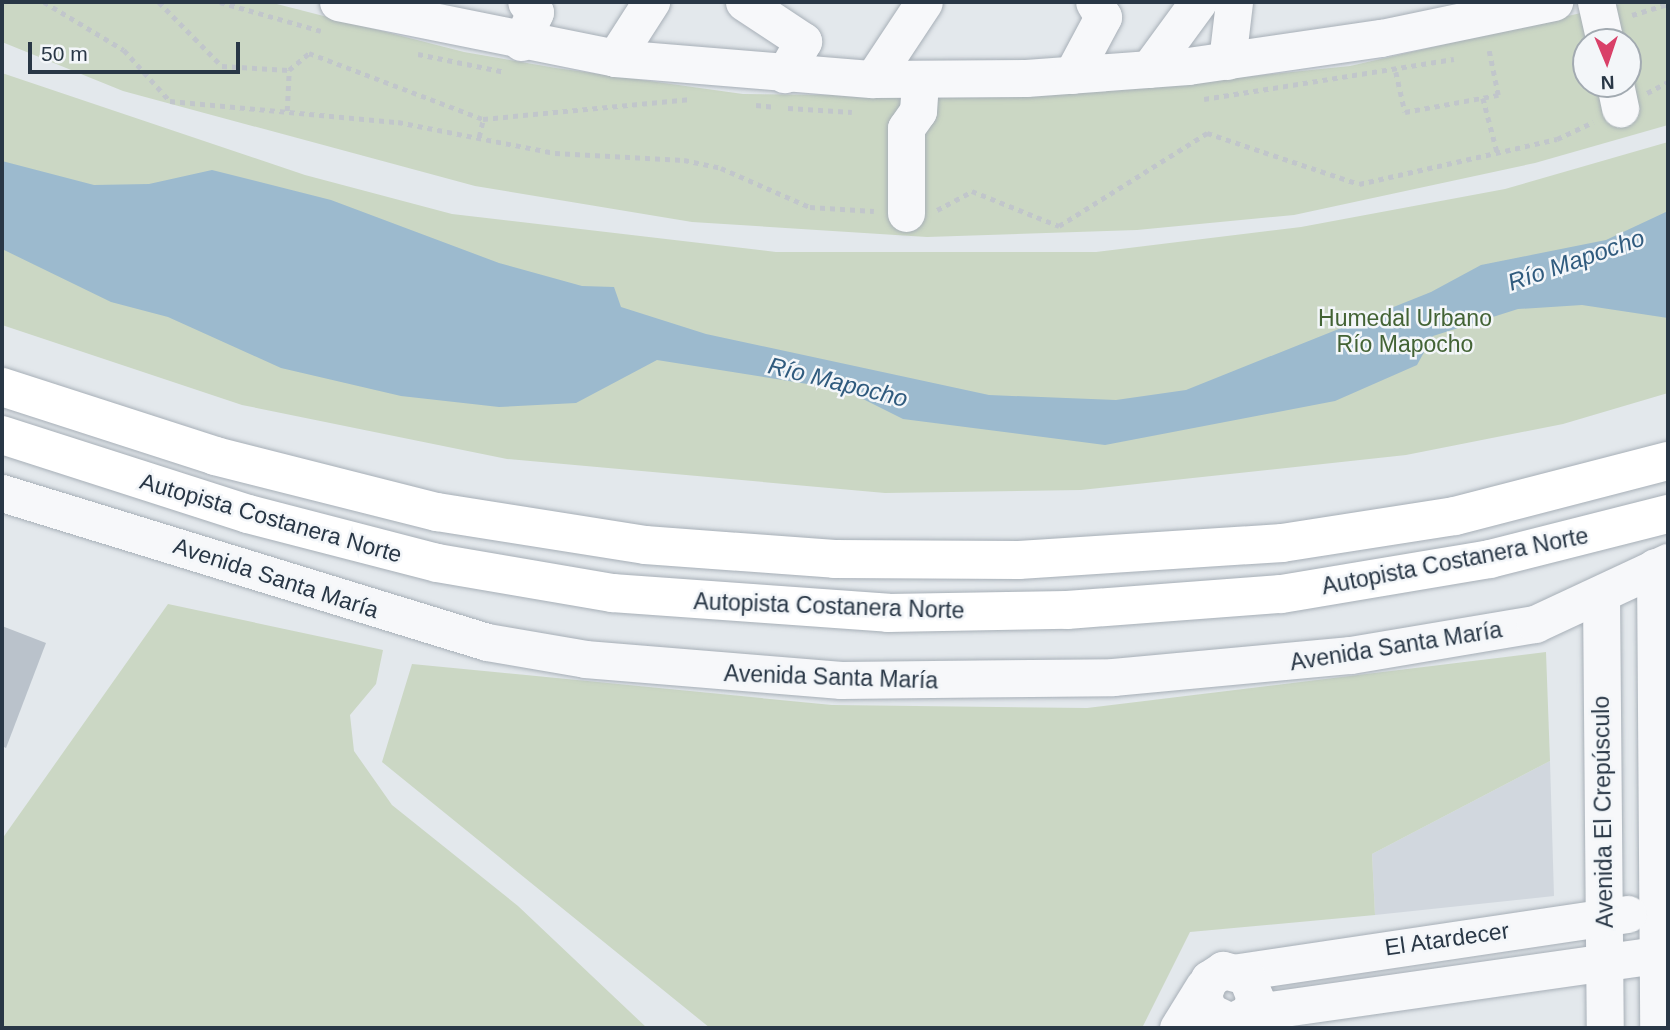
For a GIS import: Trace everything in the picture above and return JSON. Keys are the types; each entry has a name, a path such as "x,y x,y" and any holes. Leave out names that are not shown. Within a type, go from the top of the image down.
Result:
{"highway":[{"name":"Autopista Costanera Norte","path":"2,387 215,456 437,512 645,545 834,559 1112,557 1282,543 1455,516 1668,461"},
{"name":"Autopista Costanera Norte","path":"2,435 248,514 437,563 611,593 861,612 1067,610 1281,594 1490,559 1668,514"}],"street":[{"path":"521,42 535,12 526,2"},
{"path":"615,58 651,2"},
{"path":"744,2 803,41 785,75"},
{"path":"873,79 924,2"},
{"path":"1072,75 1103,17 1094,2"},
{"path":"1149,69 1198,2"},
{"path":"1227,61 1234,2"},
{"path":"359,4 521,42 615,58 785,75 920,79 1072,75 1227,61 1427,16 1554,2"},
{"path":"1596,2 1602,28"},
{"path":"906,213 906,128 918,111 920,79"},
{"name":"Avenida Santa María","path":"2,493 487,642 738,674 932,682 1193,672 1504,631 1601,596 1662,565"},
{"path":"1658,1028 1657,910 1662,843 1662,565"},
{"name":"Avenida El Crepúsculo","path":"1601,596 1605,1028"},
{"name":"El Atardecer","path":"1239,972 1657,910"},
{"name":"El Atardecer","path":"1233,1021 1658,955"},
{"path":"1178,1028 1204,986 1223,970 1239,972 1254,990 1233,1021 1208,1011 1204,986"}],"path":[{"path":"44,2 124,50 170,101 288,112 479,137 555,153 684,160 721,168 810,207 930,214 972,191 1059,226 1207,133 1359,184 1498,155 1557,139 1614,98"},
{"path":"159,2 222,66 289,70 309,52 483,119 691,99"},
{"path":"1396,72 1405,112 1498,95 1489,51"},
{"path":"288,112 289,70"},
{"path":"1642,89 1668,82"},
{"path":"1483,98 1498,155"},
{"path":"479,137 483,119"}],"shaded area":[{"path":"1550,761 1554,896 1375,915 1372,854"}],"green space":[{"path":"2,2 269,2 464,52 556,68 743,94 927,96 1185,83 1350,66 1629,2 1668,2 1668,125 1535,163 1294,215 1137,230 927,237 692,222 475,186 123,91 2,42"},
{"name":"Humedal Urbano Río Mapocho","path":"2,73 305,175 452,214 776,252 1096,252 1301,227 1505,189 1668,142 1668,393 1563,424 1406,455 1081,490 885,493 507,459 242,405 2,325"},
{"path":"168,604 383,650 376,684 350,715 354,751 392,805 518,906 647,1028 2,1028 2,839"},
{"path":"1546,652 1550,761 1372,854 1375,915 1190,932 1142,1028 710,1028 382,762 412,664 832,705 1087,708"}],"water":[{"name":"Río Mapocho","path":"2,161 94,185 149,184 212,170 331,200 499,263 582,286 614,287 621,307 706,334 989,395 1116,400 1186,390 1431,292 1481,265 1606,240 1668,211 1668,318 1582,305 1518,309 1433,336 1417,365 1335,401 1105,445 903,419 845,390 657,360 576,403 499,407 401,396 281,368 168,317 111,302 2,249"}],"building":[{"path":"2,626 46,643 6,748 2,746"}]}
